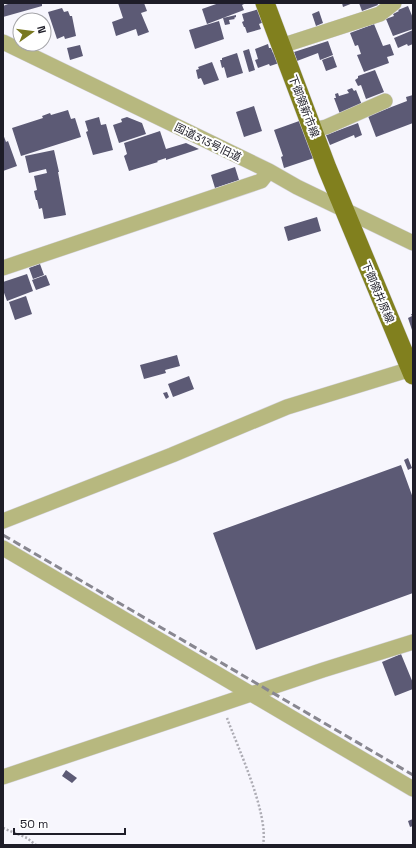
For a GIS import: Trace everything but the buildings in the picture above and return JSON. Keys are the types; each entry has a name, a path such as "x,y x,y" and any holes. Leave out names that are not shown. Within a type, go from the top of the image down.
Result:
{"main road":[{"name":"下御領新市線","path":"265,3 343,210"},
{"name":"下御領井原線","path":"343,210 412,372"}],"street":[{"path":"281,46 380,14 394,3"},
{"name":"国道313号旧道","path":"3,42 269,171 297,188 413,242"},
{"path":"313,130 326,127 385,102"},
{"path":"3,268 261,181 269,171"},
{"path":"3,521 172,455 287,407 412,372"},
{"path":"3,548 413,789"},
{"path":"3,777 250,694 413,642"}],"path":[{"path":"222,704 258,800 262,820 263,845"},
{"path":"3,828 27,838 36,845"}],"railway":[{"path":"3,535 413,775"}]}
